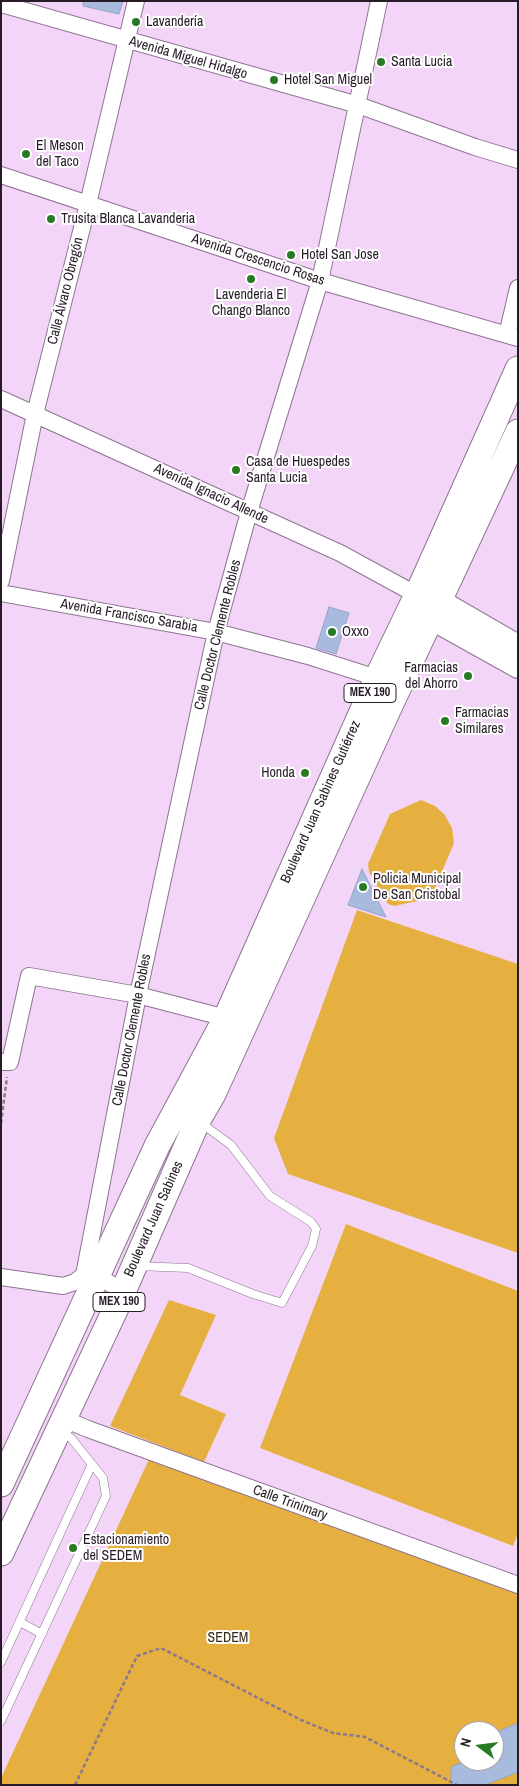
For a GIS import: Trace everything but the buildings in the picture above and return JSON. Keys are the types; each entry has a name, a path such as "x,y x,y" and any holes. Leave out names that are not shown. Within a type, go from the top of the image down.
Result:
{"main road":[{"name":"Boulevard Juan Sabines Gutiérrez","path":"430,605 518,369"},
{"name":"Boulevard Juan Sabines Gutiérrez","path":"226,1018 387,684 430,605 518,432"},
{"path":"430,605 518,646"},
{"path":"430,605 518,667"},
{"name":"Boulevard Juan Sabines Gutiérrez","path":"233,1049 387,684"},
{"name":"Boulevard Juan Sabines","path":"1,1484 90,1275 226,1018"},
{"name":"Boulevard Juan Sabines","path":"1,1553 123,1291 198,1120 213,1094 233,1049"}],"street":[{"name":"Calle Álvaro Obregón","path":"1,581 35,414 88,204 136,1"},
{"name":"Calle Doctor Clemente Robles","path":"90,1275 138,995 216,632 249,512 320,281 380,1"},
{"name":"Avenida Miguel Hidalgo","path":"1,4 126,41 358,105 475,147 518,160"},
{"name":"Avenida Crescencio Rosas","path":"1,175 320,281 512,336"},
{"path":"512,336 518,288"},
{"name":"Avenida Ignacio Allende","path":"1,399 340,553 430,605"},
{"name":"Avenida Francisco Sarabia","path":"1,593 216,632 308,656 387,684"},
{"path":"5,1062 29,976 138,995 226,1018"},
{"path":"1,1277 63,1286 90,1275 123,1291"},
{"name":"Calle Trinimary","path":"61,1425 106,1436 518,1585"}],"lane":[{"path":"134,1266 188,1268 253,1294 282,1303 312,1246 316,1229 311,1222 270,1196 231,1145 198,1120"},
{"path":"1,1721 106,1496 103,1478 61,1425"},
{"path":"1,1662 92,1464"},
{"path":"20,1622 42,1634"}],"path":[{"path":"1,1123 5,1062"},
{"path":"76,1785 137,1656 161,1648 300,1720 333,1733 365,1737 457,1785"}],"green space":[{"path":"421,800 435,806 444,814 452,828 454,843 433,893 422,900 394,906 388,904 369,872 368,864 390,814"},
{"path":"357,910 518,964 518,1253 288,1174 274,1138"},
{"path":"346,1224 518,1291 518,1533 513,1546 260,1448"},
{"path":"169,1300 216,1315 180,1395 226,1414 204,1462 110,1426"},
{"name":"SEDEM","path":"151,1455 518,1588 518,1785 1,1785 1,1778"}],"place":[{"name":"Lavandería","path":"136,22"},
{"name":"Santa Lucia","path":"381,62"},
{"name":"Hotel San Miguel","path":"274,80"},
{"name":"El Meson del Taco","path":"26,154"},
{"name":"Trusita Blanca Lavanderia","path":"51,219"},
{"name":"Hotel San Jose","path":"291,255"},
{"name":"Lavenderia El Chango Blanco","path":"251,279"},
{"name":"Casa de Huespedes Santa Lucia","path":"236,470"},
{"name":"Oxxo","path":"332,632"},
{"name":"Farmacias del Ahorro","path":"468,676"},
{"name":"Farmacias Similares","path":"445,721"},
{"name":"Honda","path":"305,773"},
{"name":"Policia Municipal De San Cristobal","path":"363,887"},
{"name":"Estacionamiento del SEDEM","path":"73,1548"}]}
